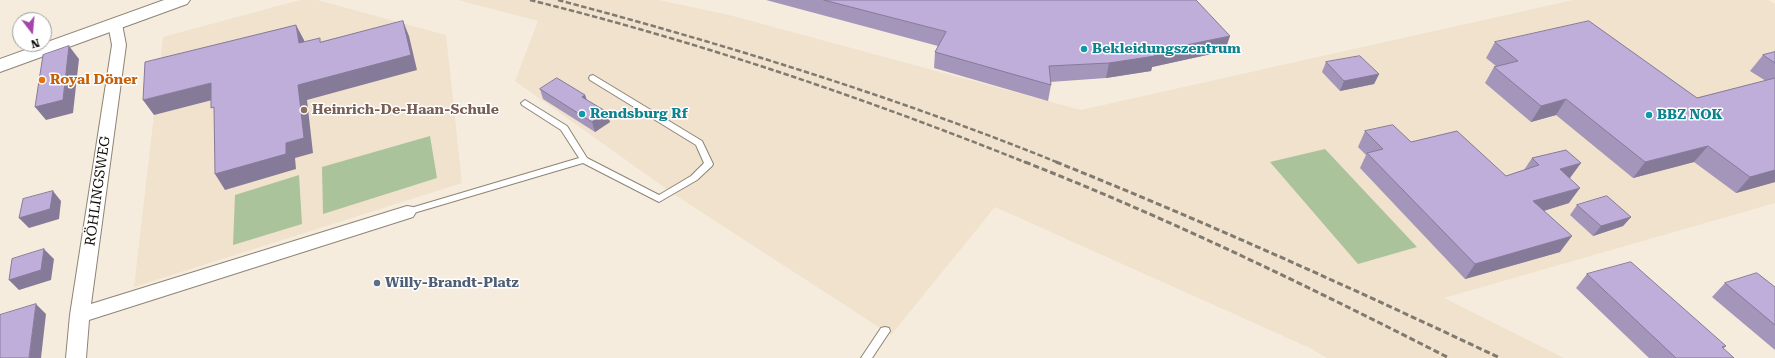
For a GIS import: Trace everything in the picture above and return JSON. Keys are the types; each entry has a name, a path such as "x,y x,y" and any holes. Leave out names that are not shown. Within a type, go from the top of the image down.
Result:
{"street":[{"path":"0,66 181,0"},
{"name":"RÖHLINGSWEG","path":"76,358 80,315 119,45 115,24"},
{"path":"80,315 407,212"}],"lane":[{"path":"525,103 564,128 584,160 659,198 694,178 709,164 699,143 593,78"},
{"path":"407,212 584,160"},
{"path":"866,358 885,331"}],"shaded area":[{"name":"Heinrich-De-Haan-Schule","path":"300,0 317,0 446,35 462,183 134,287 163,37"},
{"path":"458,0 659,0 729,15 1081,110 1573,0 1768,0 1775,4 1775,203 1444,298 1564,358 1327,358 1310,348 995,207 891,335 675,195 515,81 538,21"}],"green space":[{"path":"430,136 437,178 323,214 322,167"},
{"path":"1325,149 1417,247 1358,264 1270,162"},
{"path":"299,175 302,224 233,245 235,195"}],"building":[{"name":"Bekleidungszentrum","path":"824,0 1196,0 1230,36 1152,52 1155,56 1109,63 1049,66 1051,85 935,52 946,32"},
{"path":"403,21 411,55 298,85 304,138 286,143 286,154 215,174 214,107 211,108 211,83 143,100 145,62 296,25 299,43 320,38 320,42"},
{"name":"BBZ NOK","path":"1589,21 1697,98 1775,78 1775,170 1750,177 1708,146 1645,162 1566,99 1541,106 1494,67 1518,61 1495,42"},
{"path":"69,46 63,100 35,107 43,55"},
{"path":"1775,52 1775,63 1763,55"},
{"path":"1360,56 1379,74 1344,81 1326,62"},
{"path":"557,78 585,95 582,97 607,112 592,122 540,89"},
{"path":"1393,125 1411,142 1457,131 1506,176 1539,165 1532,158 1566,150 1581,163 1560,169 1580,188 1533,201 1572,236 1475,264 1367,153 1383,149 1365,131"},
{"path":"53,191 50,209 19,218 23,199"},
{"path":"1607,196 1631,217 1601,226 1577,205"},
{"path":"44,249 41,270 9,280 12,259"},
{"path":"1631,262 1726,346 1722,347 1734,358 1676,358 1587,274"},
{"path":"1757,273 1775,287 1775,325 1725,283"},
{"path":"36,304 29,358 0,358 0,315"}],"railway":[{"path":"530,0 657,34 782,73 905,116 1027,163"},
{"path":"558,0 685,35 874,94 1059,163"},
{"path":"1025,162 1186,230 1344,305 1449,358"},
{"path":"1056,162 1168,208 1280,257 1500,358"}],"place":[{"name":"Bekleidungszentrum","path":"1084,49"},
{"name":"Royal Döner","path":"42,80"},
{"name":"Heinrich-De-Haan-Schule","path":"304,110"},
{"name":"Rendsburg Rf","path":"582,114"},
{"name":"BBZ NOK","path":"1649,115"},
{"name":"Willy-Brandt-Platz","path":"377,283"}]}
